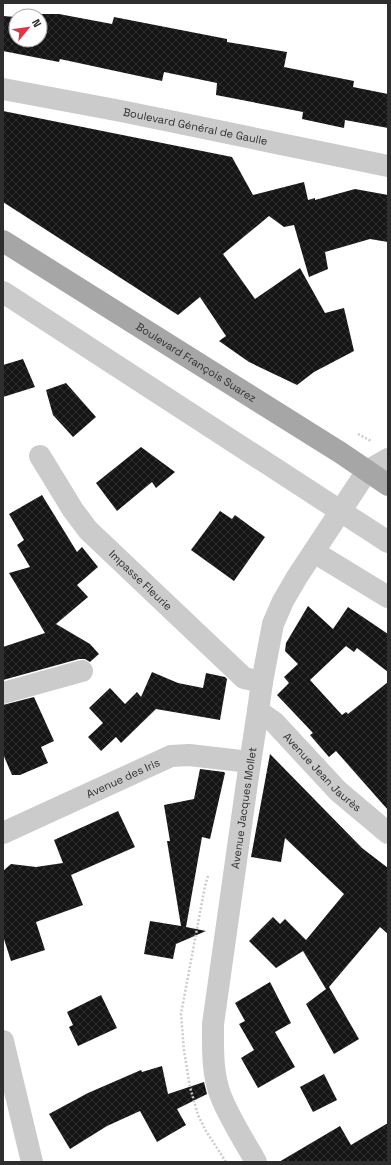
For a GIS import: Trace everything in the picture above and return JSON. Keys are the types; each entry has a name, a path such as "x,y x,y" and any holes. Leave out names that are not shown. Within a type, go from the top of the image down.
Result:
{"main road":[{"name":"Boulevard François Suarez","path":"3,241 335,449 388,485"}],"street":[{"name":"Boulevard Général de Gaulle","path":"3,89 129,112 388,166"},
{"path":"3,292 388,542"},
{"name":"Impasse Fleurie","path":"40,456 76,514 88,530 244,678 262,682"},
{"path":"367,471 388,459"},
{"name":"Avenue Jacques Mollet","path":"256,1162 227,1110 220,1093 214,1068 213,1045 214,1016 262,682 273,624 283,601 296,577 367,471"},
{"path":"314,552 388,598"},
{"path":"3,693 82,671"},
{"name":"Avenue Jean Jaurès","path":"258,711 274,722 338,791 388,833"},
{"name":"Avenue des Iris","path":"3,833 171,756 189,755 250,762"},
{"path":"3,1041 32,1162"}],"building":[{"path":"48,14 59,14 112,24 114,17 227,39 227,42 287,52 284,67 354,81 353,87 388,94 388,128 345,120 344,128 302,119 303,112 216,95 217,83 164,72 162,81 60,59 59,62 3,51 3,16 8,16 8,48 48,48"},
{"path":"3,111 232,157 253,195 304,182 308,200 315,198 315,200 355,189 388,195 388,242 370,239 325,252 328,269 309,277 294,225 284,227 269,216 223,254 255,299 300,268 325,313 344,308 354,351 314,372 297,385 249,362 219,341 226,336 200,297 178,315 3,202"},
{"path":"23,359 35,387 3,397 3,365"},
{"path":"66,383 96,417 73,437 53,415 46,390"},
{"path":"141,447 175,472 156,488 152,482 117,511 96,483"},
{"path":"42,495 77,552 82,547 98,567 77,585 88,597 56,624 90,644 99,654 90,662 85,659 79,659 3,680 3,647 45,633 9,573 30,567 17,545 24,540 9,514"},
{"path":"220,511 232,519 235,515 265,537 234,581 191,550"},
{"path":"308,606 333,629 348,607 388,634 388,672 357,648 354,652 346,646 310,680 342,715 346,712 348,714 388,682 388,810 336,751 329,757 310,735 313,733 277,695 289,683 284,677 298,664 285,651 286,643"},
{"path":"152,672 178,683 203,688 206,673 225,677 227,679 220,720 156,709 121,743 116,737 101,751 88,737 103,723 89,708 110,688 125,704 137,692 141,697"},
{"path":"34,697 54,741 41,747 48,763 20,775 12,775 3,754 3,705"},
{"path":"270,754 362,848 388,868 388,934 380,927 329,987 359,1039 334,1054 306,1004 326,989 303,951 276,968 249,941 273,917 280,924 285,919 306,940 344,894 285,838 281,862 251,857"},
{"path":"200,769 225,773 210,839 202,837 186,927 206,931 176,944 173,959 144,954 150,921 181,926 167,841 170,841 164,805 194,799"},
{"path":"118,811 135,847 71,875 83,905 36,922 45,950 11,961 3,936 3,871 11,864 36,867 63,863 54,840"},
{"path":"270,982 291,1023 275,1032 295,1067 258,1088 241,1058 254,1050 239,1024 245,1021 235,1003"},
{"path":"101,995 117,1028 78,1046 69,1027 73,1025 67,1012"},
{"path":"162,1066 168,1094 204,1082 207,1094 177,1109 186,1125 157,1142 140,1111 107,1126 70,1149 49,1114 88,1093 141,1070 142,1072"},
{"path":"324,1074 337,1100 313,1112 300,1087"},
{"path":"388,1123 388,1162 279,1162 340,1126 351,1145"}]}
